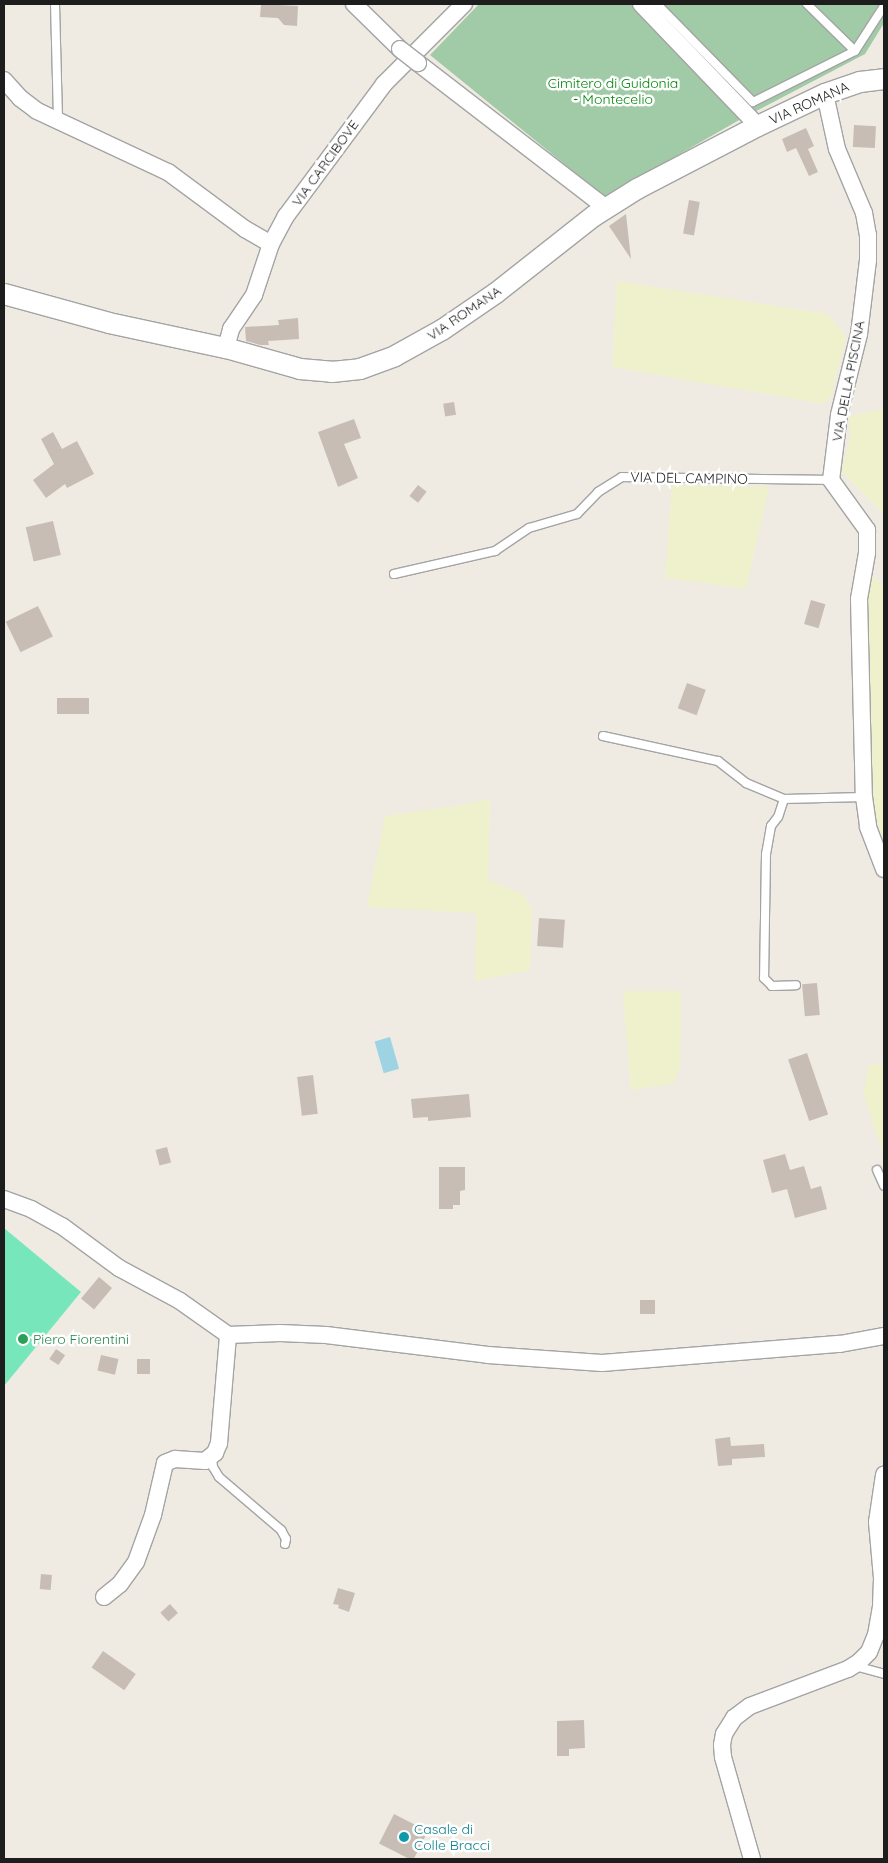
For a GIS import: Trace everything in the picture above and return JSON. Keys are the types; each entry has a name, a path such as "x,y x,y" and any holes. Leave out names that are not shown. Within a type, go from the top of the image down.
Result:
{"street":[{"path":"354,4 400,49 606,208"},
{"name":"VIA CARCIBOVE","path":"226,348 231,329 254,295 271,244 286,216 384,84 464,4"},
{"path":"641,4 758,126"},
{"name":"VIA ROMANA","path":"4,294 109,323 226,348 316,372 340,372 379,363 432,336 478,305 606,208 758,126 825,94 851,84 884,77"},
{"path":"4,80 28,105 168,172 245,229 271,244"},
{"name":"VIA DELLA PISCINA","path":"825,94 837,149 864,213 869,243 858,344 839,415 831,480"},
{"path":"831,480 867,530 867,554 859,599 864,797 868,828 884,869"},
{"path":"4,1199 36,1211 62,1226 119,1268 180,1301 228,1335 326,1334 498,1356 602,1363 840,1344 884,1336"},
{"path":"104,1597 120,1584 136,1562 153,1515 165,1463 175,1459 206,1461 212,1458 218,1443 228,1335"},
{"path":"752,1859 722,1752 722,1739 726,1728 739,1714 756,1703 854,1666 872,1646 880,1616 882,1586 878,1522 884,1475"}],"lane":[{"path":"55,4 58,120"},
{"path":"657,4 754,102 855,51 884,6"},
{"path":"807,4 855,51"},
{"name":"VIA DEL CAMPINO","path":"394,574 495,551 529,528 577,514 598,492 622,477 831,480"},
{"path":"603,736 718,761 746,783 784,799 864,797"},
{"path":"784,799 778,817 772,826 766,854 764,978 772,986 796,985"},
{"path":"877,1170 884,1186"},
{"path":"212,1458 213,1467 219,1477 281,1530 286,1539 285,1544"},
{"path":"854,1666 884,1674"}],"green space":[{"name":"Cimitero di Guidonia - Montecelio","path":"479,4 884,4 884,23 865,54 741,119 605,197 430,55"},
{"path":"617,281 828,314 846,338 831,396 824,404 612,367"},
{"path":"884,409 884,514 841,471 850,438 849,416"},
{"path":"672,485 769,487 746,589 665,578"},
{"path":"873,575 884,588 884,841 874,814 865,599"},
{"path":"490,799 488,880 524,895 532,909 530,970 475,981 476,913 367,907 385,816 458,806"},
{"path":"623,991 681,991 680,1067 673,1084 631,1090"},
{"path":"884,1063 884,1157 864,1095 868,1066"},
{"name":"Piero Fiorentini","path":"4,1228 81,1292 4,1386"}],"water":[{"path":"390,1037 399,1069 384,1073 375,1041"}],"building":[{"path":"261,4 298,6 297,26 284,25 278,18 260,17"},
{"path":"854,125 876,126 875,148 853,147"},
{"path":"806,128 814,146 808,149 818,172 809,176 796,148 787,152 782,139"},
{"path":"689,200 700,202 694,235 683,233"},
{"path":"626,214 631,259 609,226"},
{"path":"298,318 299,339 268,341 269,345 260,345 246,341 245,327 279,325 278,320"},
{"path":"454,402 456,415 445,417 443,404"},
{"path":"354,419 361,438 344,444 358,478 338,487 318,432"},
{"path":"53,432 62,449 77,441 94,474 67,488 65,484 46,498 33,480 54,464 41,439"},
{"path":"418,485 427,492 418,503 409,496"},
{"path":"53,521 61,555 34,561 26,527"},
{"path":"811,600 825,604 819,628 804,624"},
{"path":"38,606 53,637 21,652 6,622"},
{"path":"687,683 706,690 697,715 678,708"},
{"path":"57,698 89,698 89,714 57,714"},
{"path":"539,918 565,920 563,948 537,946"},
{"path":"817,983 820,1015 805,1016 802,984"},
{"path":"807,1053 828,1114 809,1121 788,1060"},
{"path":"313,1075 318,1114 302,1116 297,1077"},
{"path":"469,1094 471,1117 428,1121 428,1117 413,1118 411,1099"},
{"path":"167,1147 171,1162 160,1166 155,1150"},
{"path":"785,1154 790,1170 804,1166 811,1189 821,1186 827,1209 795,1218 787,1189 772,1193 763,1160"},
{"path":"439,1167 465,1167 465,1190 460,1191 460,1205 453,1205 453,1209 439,1209"},
{"path":"99,1277 112,1288 94,1309 81,1298"},
{"path":"640,1300 655,1300 655,1314 640,1314"},
{"path":"56,1349 65,1355 58,1365 49,1359"},
{"path":"101,1355 119,1359 115,1375 97,1371"},
{"path":"137,1359 150,1359 150,1374 137,1374"},
{"path":"730,1437 731,1446 764,1444 765,1457 732,1459 732,1465 718,1466 715,1439"},
{"path":"41,1574 52,1575 51,1590 40,1589"},
{"path":"338,1588 355,1593 349,1612 338,1608 339,1605 333,1604"},
{"path":"170,1604 178,1613 168,1622 160,1613"},
{"path":"103,1651 136,1674 124,1690 92,1667"},
{"path":"584,1720 585,1748 569,1749 569,1756 557,1756 557,1721"},
{"name":"Casale di Colle Bracci","path":"394,1814 428,1831 414,1859 410,1859 379,1843"}],"place":[{"name":"Piero Fiorentini","path":"23,1339"},
{"name":"Casale di Colle Bracci","path":"404,1837"}]}
